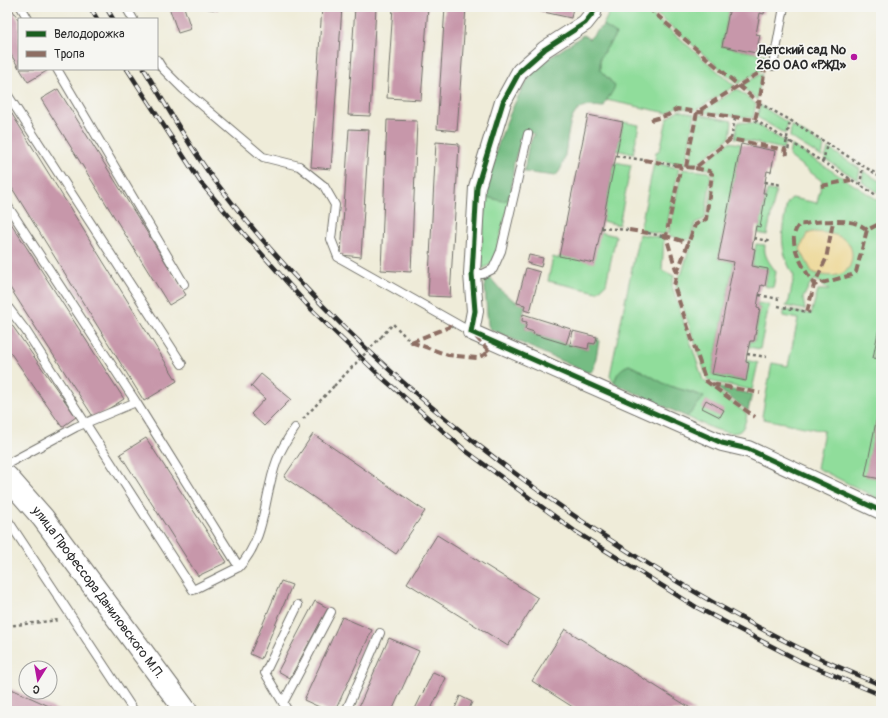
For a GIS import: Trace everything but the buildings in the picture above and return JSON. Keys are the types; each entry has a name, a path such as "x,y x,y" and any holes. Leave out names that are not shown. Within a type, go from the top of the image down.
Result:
{"main road":[{"name":"улица Профессора Даниловского М.П.","path":"7,477 43,518 186,711"}],"street":[{"path":"594,7 593,13 585,23 544,49 520,71 503,102 477,188 472,274 475,311 471,332 722,443 748,449 881,511"}],"lane":[{"path":"22,7 28,18"},
{"path":"126,7 132,18"},
{"path":"773,66 784,7"},
{"path":"158,62 162,68 183,89 264,157 299,166 324,186 335,205 331,239 338,257 471,332"},
{"path":"58,70 184,284"},
{"path":"7,94 182,364"},
{"path":"472,274 483,274 493,269 500,251 528,134"},
{"path":"7,205 136,402 239,567"},
{"path":"7,306 193,590 239,567 246,559 258,537 276,461 284,444 295,428"},
{"path":"7,464 85,423 136,402"},
{"path":"7,519 133,711"},
{"path":"288,711 265,673 298,605"},
{"path":"283,703 331,612"},
{"path":"346,711 380,633"}],"path":[{"path":"642,7 652,11"},
{"path":"759,103 790,120 881,177"},
{"path":"731,140 735,118"},
{"path":"755,120 881,198"},
{"path":"785,150 790,120"},
{"path":"787,155 790,141"},
{"path":"822,162 827,144"},
{"path":"616,156 644,160"},
{"path":"660,163 674,165"},
{"path":"860,185 863,166"},
{"path":"765,182 782,185"},
{"path":"601,228 629,230"},
{"path":"648,233 662,236"},
{"path":"754,238 771,242"},
{"path":"759,295 780,299"},
{"path":"778,306 812,313"},
{"path":"295,428 393,324 411,342"},
{"path":"747,354 767,357"},
{"path":"7,626 39,621 74,619"}],"green space":[{"path":"612,7 637,7 651,14 735,86 696,110 676,107 668,113 606,100 610,96 611,81 600,70 600,58 616,34 603,25"},
{"path":"645,7 730,7 722,46 766,55 763,69 738,84 653,11"},
{"path":"603,25 616,34 600,58 600,70 615,86 604,107 587,106 577,111 572,118 564,160 560,170 555,176 524,172 528,148 534,134 524,131 514,162 511,195 509,195 507,200 503,201 486,197 491,169 508,118 515,102 530,77 540,66 554,55 583,35 589,39"},
{"path":"762,73 757,100 741,86"},
{"path":"737,89 756,104 753,118 701,112"},
{"path":"760,105 788,123 785,134 757,117"},
{"path":"678,110 695,114 685,165 655,160 656,152 660,150 667,119"},
{"path":"698,114 732,121 730,137 695,166 689,166"},
{"path":"623,122 639,125 633,154 617,150"},
{"path":"738,122 755,123 785,142 783,149 735,138"},
{"path":"791,125 824,146 822,157 790,137"},
{"path":"729,142 741,144 718,259 734,262 712,374 745,381 749,363 746,362 746,360 758,363 752,390 708,381 676,287 678,277 682,273 696,226 707,221 714,176 711,169 699,167"},
{"path":"791,145 881,202 881,319 873,358 881,359 881,399 866,476 881,479 881,500 817,468 824,431 764,419 762,416 772,363 788,366 798,319 783,316 785,310 811,314 818,290 829,290 820,282 815,280 810,284 803,298 805,310 786,306 789,301 794,276 787,261 782,239 783,223 787,205 792,198 817,203 822,181 789,156"},
{"path":"828,148 860,169 858,180 825,159"},
{"path":"615,162 631,165 619,225 602,221"},
{"path":"654,163 679,168 665,235 640,230"},
{"path":"682,169 709,172 711,176 705,219 695,223 690,239 684,241 668,235"},
{"path":"863,171 881,182 881,194 862,182"},
{"path":"767,190 776,191 767,235 758,233"},
{"path":"511,195 494,260 482,269 480,260 486,197 503,201"},
{"path":"600,232 616,236 606,284 597,292 548,281 553,257 559,259 559,256"},
{"path":"639,234 664,238 662,270 674,276 672,286 703,380 747,414 742,429 737,432 723,432 687,417 704,397 670,386 629,365 619,372 614,383 610,375"},
{"path":"756,244 765,245 766,256 776,272 773,288 765,286 768,269 752,266"},
{"path":"490,277 505,294 525,305 522,321 527,322 525,329 534,332 533,334 587,349 589,343 597,337 599,341 594,369 591,372 586,372 490,329 488,325 484,278"},
{"path":"758,303 769,305 760,349 749,347 750,341 754,341 760,308 757,307"},
{"path":"629,365 665,384 704,397 687,417 614,383 619,372"},
{"path":"714,386 752,394 748,411"}],"sand":[{"path":"813,232 834,235 848,243 851,247 852,253 849,268 845,272 833,276 826,276 812,272 800,249 807,234"}],"railway":[{"path":"90,7 96,18"},
{"path":"106,7 112,18"},
{"path":"128,70 201,183 245,235 310,308 379,375 466,451 576,532 696,607 802,662 881,695"},
{"path":"145,70 185,137 212,177 272,250 337,320 407,386 481,447 559,505 639,558 721,607 833,665 881,685"}],"marked path":[{"path":"651,120 668,115 677,109 755,120 759,103 652,11"},
{"path":"765,69 773,66"},
{"path":"686,167 697,112 765,69 759,103"},
{"path":"674,165 695,168 731,139 785,150 787,155"},
{"path":"644,160 661,163"},
{"path":"662,236 666,236 681,166"},
{"path":"695,168 709,171 712,174 706,219 695,225 677,273 674,286 706,381 755,417"},
{"path":"821,186 851,180"},
{"path":"867,230 862,226 842,221 800,224 795,231 795,246 798,255 814,285 852,275 856,272 867,230 881,223"},
{"path":"807,312 814,285 826,259 833,222"},
{"path":"629,230 648,233"},
{"path":"677,273 666,236 689,243"},
{"path":"411,342 449,327 451,321"},
{"path":"411,342 448,355 477,358 490,352 476,337"},
{"path":"712,384 760,393"}],"cycle path":[{"path":"594,7 593,13 585,23 545,49 520,71 503,102 477,187 472,274 475,311 471,332 722,443 748,449 881,511"}],"place":[{"name":"Детский сад № 260 ОАО «РЖД»","path":"854,57"}]}
